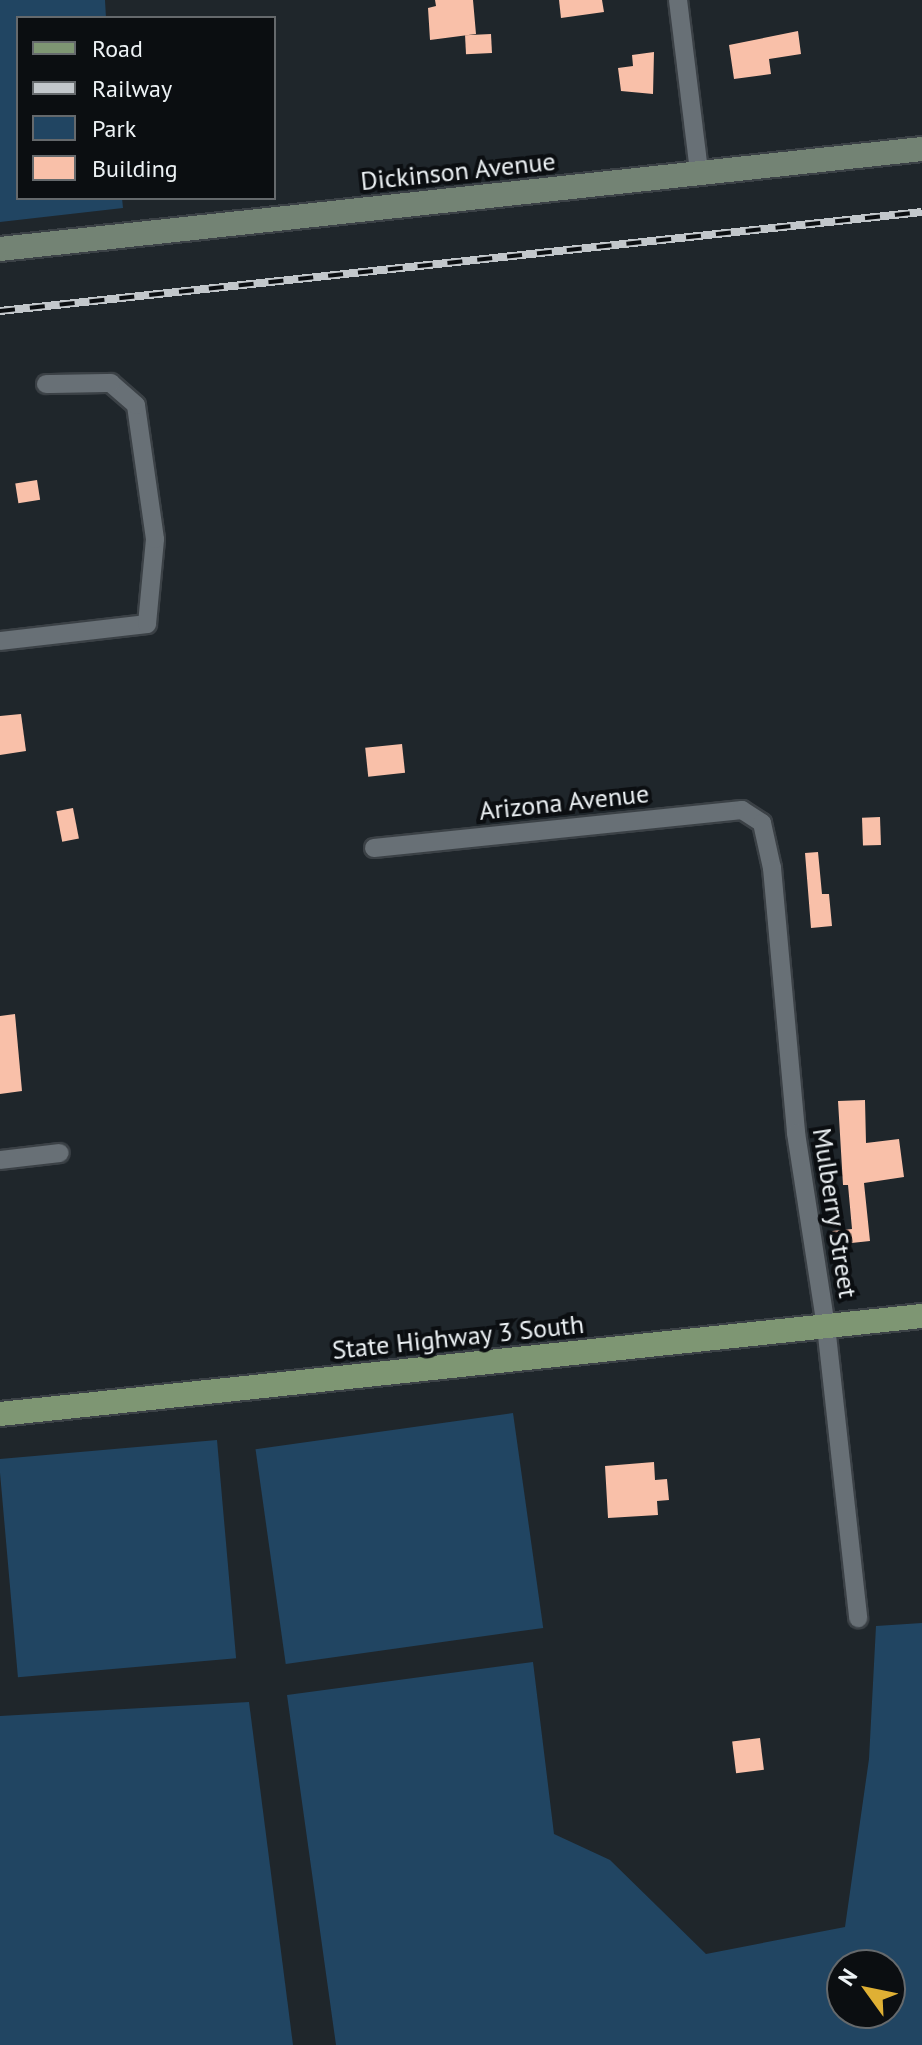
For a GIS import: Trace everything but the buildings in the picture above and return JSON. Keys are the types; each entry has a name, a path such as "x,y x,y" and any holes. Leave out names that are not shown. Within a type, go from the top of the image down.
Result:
{"main road":[{"name":"State Highway 3 South","path":"0,1414 922,1316"}],"street":[{"path":"678,0 699,172"},
{"name":"Dickinson Avenue","path":"0,249 922,149"},
{"path":"0,641 147,624 155,539 136,405 111,383 46,384"},
{"name":"Arizona Avenue","path":"374,848 742,810 756,819"},
{"name":"Mulberry Street","path":"756,819 762,823 772,868 796,1133 826,1326 858,1618"},
{"path":"0,1160 60,1153"}],"green space":[{"path":"0,0 105,0 106,16 16,16 16,200 122,200 123,208 0,222"},
{"path":"513,1413 543,1628 286,1664 256,1449"},
{"path":"217,1440 236,1658 18,1677 0,1459"},
{"path":"922,1623 922,2045 336,2045 287,1695 533,1662 554,1834 610,1860 706,1954 845,1927 869,1759 876,1626"},
{"path":"249,1702 293,2045 0,2045 0,1716"}],"railway":[{"path":"0,311 922,212"}]}
